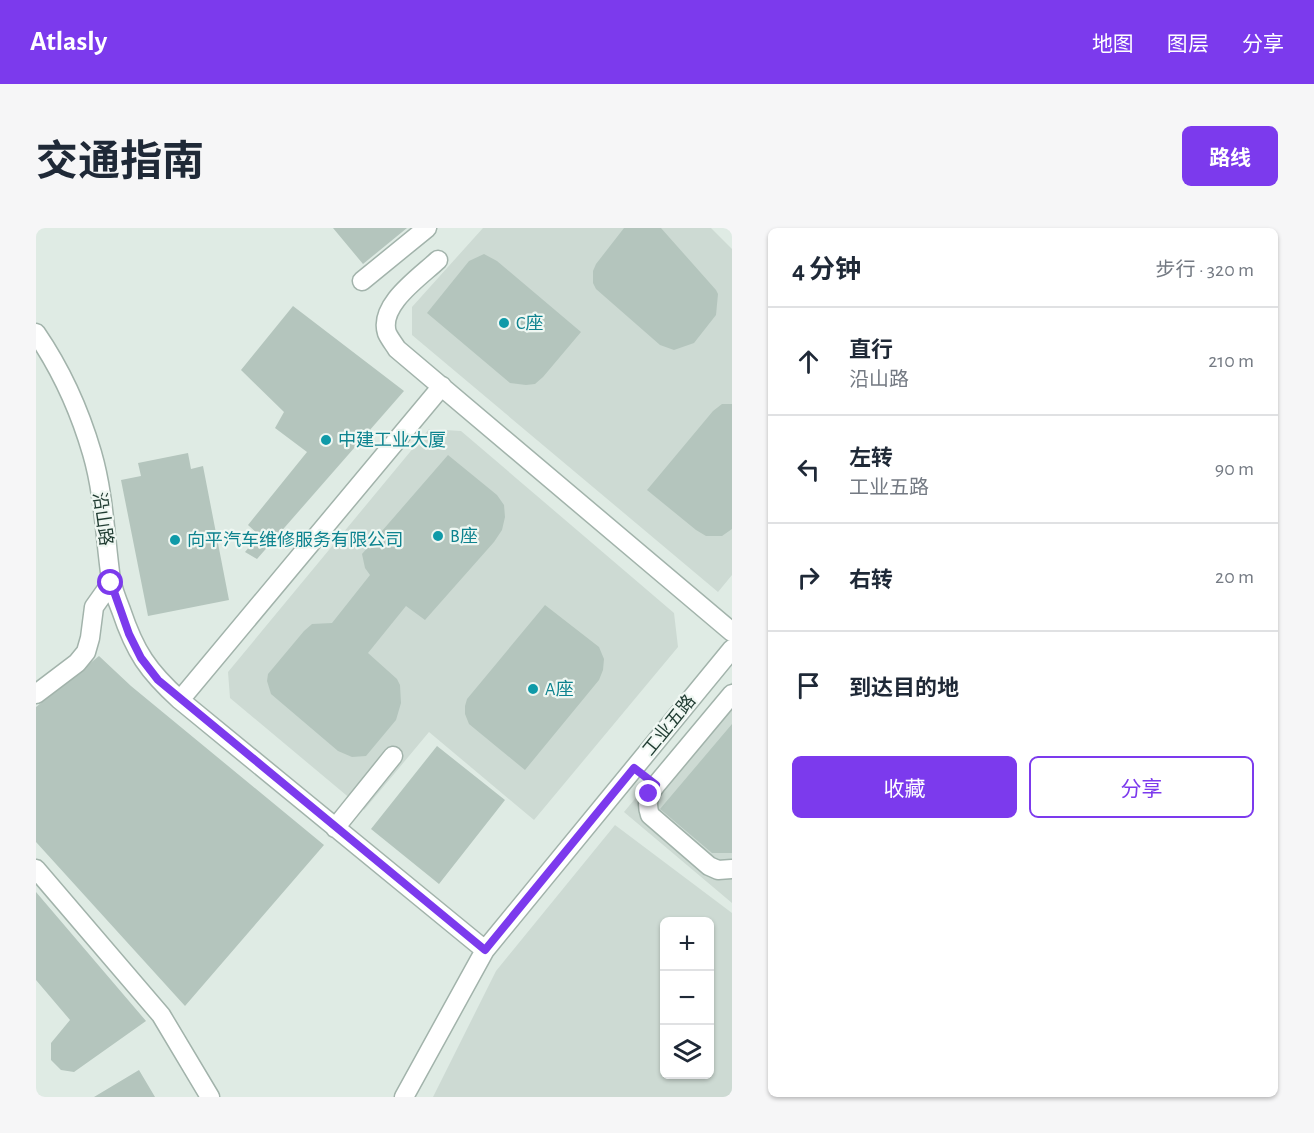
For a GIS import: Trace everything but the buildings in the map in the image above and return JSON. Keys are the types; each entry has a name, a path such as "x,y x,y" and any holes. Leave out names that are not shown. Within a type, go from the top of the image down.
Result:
{"street":[{"path":"362,281 427,228"},
{"path":"438,260 394,301 386,316 387,333 398,349 732,632"},
{"name":"沿山路","path":"36,333 60,374 92,452 101,496 111,583 129,634 141,658 158,680 180,700 485,950"},
{"path":"180,700 442,386"},
{"path":"36,694 76,663 86,652 94,607 111,583"},
{"name":"工业五路","path":"404,1097 485,950 732,649"},
{"path":"732,694 649,794 646,805 650,815 709,866 718,870 732,869"},
{"path":"335,828 393,756"},
{"path":"634,768 656,785"},
{"path":"36,869 161,1016 210,1097"}],"shaded area":[{"path":"483,228 711,228 732,249 732,575 718,592 412,335 412,307"},
{"path":"429,429 461,431 674,613 678,647 534,820 429,732 364,810 230,698 228,672"},
{"path":"732,682 732,903 624,812"},
{"path":"615,825 732,913 732,1097 433,1097 496,971"}],"place":[{"name":"C座","path":"504,323"},
{"name":"中建工业大厦","path":"326,440"},
{"name":"B座","path":"438,536"},
{"name":"向平汽车维修服务有限公司","path":"175,540"},
{"name":"A座","path":"533,689"}],"route":[{"path":"111,583 129,634 141,658 158,680 485,950 634,768 656,785 649,794"}]}
